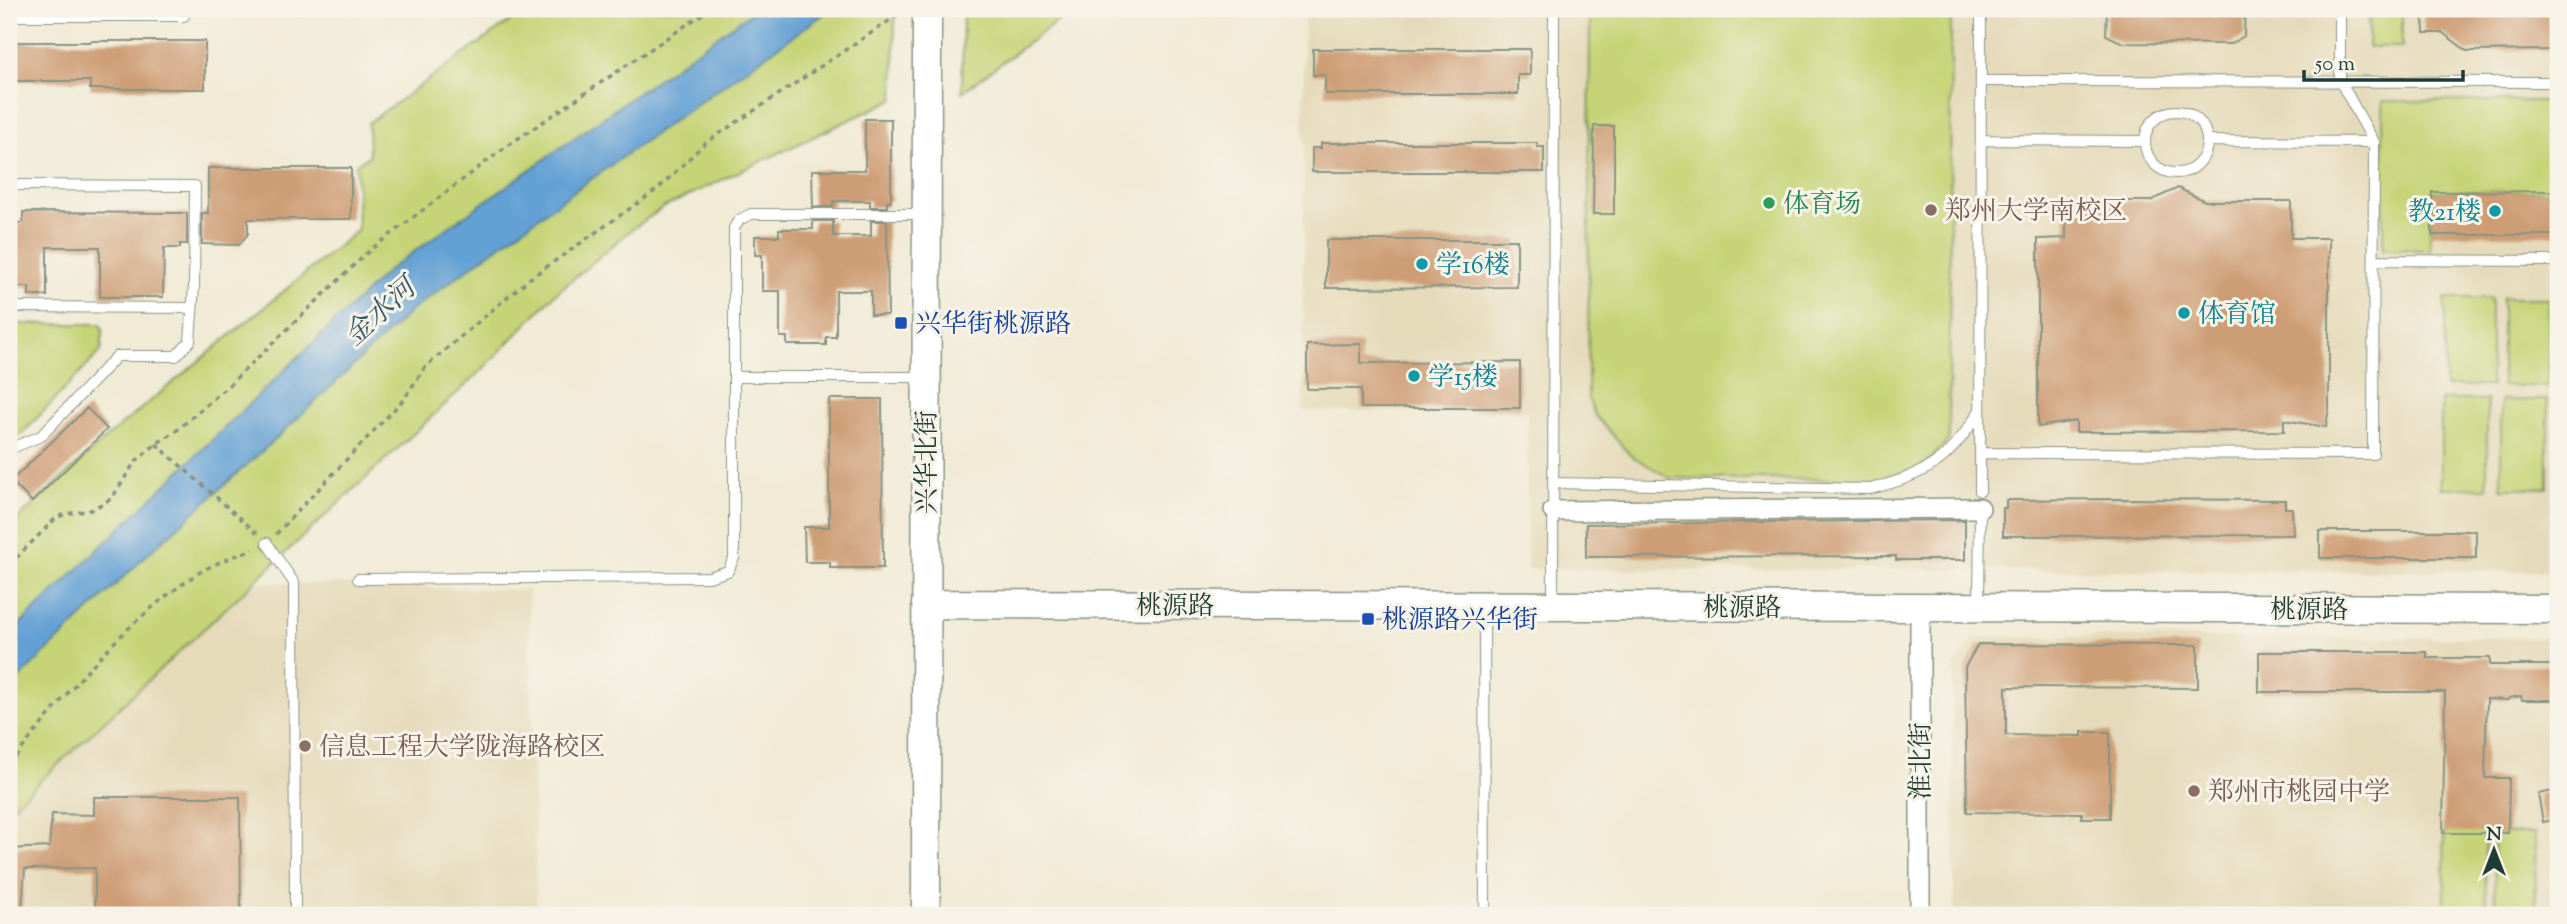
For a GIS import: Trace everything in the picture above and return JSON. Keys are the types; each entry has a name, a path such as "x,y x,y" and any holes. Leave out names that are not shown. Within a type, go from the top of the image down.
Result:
{"street":[{"name":"兴华北街","path":"926,915 927,9"},
{"path":"1553,511 1980,501"},
{"name":"桃源路","path":"926,604 2558,610"},
{"name":"淮北街","path":"1920,607 1920,915"}],"lane":[{"path":"9,16 184,16 184,9"},
{"path":"1553,606 1554,9"},
{"path":"1979,608 1981,9"},
{"path":"1980,453 2373,454 2374,142 2340,81 2340,9"},
{"path":"1981,80 2558,82"},
{"path":"2177,110 2196,117 2203,125 2207,141 2202,160 2189,171 2178,173 2158,168 2146,152 2144,141 2151,123 2158,116 2177,110"},
{"path":"1981,140 2144,141"},
{"path":"2207,141 2374,142"},
{"path":"9,186 195,187 190,341 176,356 117,356 41,436 9,449"},
{"path":"358,579 709,577 728,571 734,558 734,229 739,220 751,214 927,214"},
{"path":"2374,260 2558,261"},
{"path":"9,307 192,308"},
{"path":"734,377 926,377"},
{"path":"1553,483 1870,489 1906,480 1936,465 1967,432 1980,410"},
{"path":"267,543 294,583 295,915"},
{"path":"1484,606 1485,915"}],"path":[{"path":"9,565 56,518 91,510 112,498 135,462 227,387 369,251 507,146 710,9"},
{"path":"9,765 85,671 149,611 212,565 267,543 404,399 425,367 519,288 658,189 704,144 907,9"},
{"path":"156,444 267,543"}],"shaded area":[{"name":"郑州大学南校区","path":"1304,9 2558,9 2558,571 1527,569 1527,412 1303,411"},
{"name":"信息工程大学陇海路校区","path":"255,582 528,590 537,915 9,915 9,809"},
{"name":"郑州市桃园中学","path":"1975,637 2558,638 2558,915 1954,915 1953,666"}],"green space":[{"path":"527,9 895,9 894,99 664,207 631,230 555,294 483,369 9,810 9,527 108,436 358,230 356,164 369,156 368,123"},
{"path":"963,9 1074,9 962,92"},
{"name":"体育场","path":"1590,9 1951,9 1949,439 1934,456 1917,469 1874,480 1670,478 1630,455 1595,415 1588,398"},
{"path":"2369,9 2402,9 2402,47 2368,47"},
{"path":"2383,101 2558,101 2558,191 2432,192 2430,250 2383,249"},
{"path":"2445,298 2491,298 2491,386 2445,386"},
{"path":"2502,298 2549,298 2549,386 2502,386"},
{"path":"2554,298 2558,298 2558,386 2555,386"},
{"path":"9,324 100,324 103,330 101,351 21,435 9,440"},
{"path":"2441,400 2487,400 2487,488 2441,488"},
{"path":"2501,400 2548,400 2548,488 2501,488"},
{"path":"2444,832 2485,832 2486,915 2445,915"},
{"path":"2494,833 2535,833 2536,915 2495,915"}],"water":[{"name":"金水河","path":"756,9 831,9 412,310 279,436 152,550 9,688 9,635 391,268"}],"building":[{"path":"2107,9 2245,9 2244,36 2231,44 2123,43 2106,35"},
{"path":"2423,9 2558,9 2558,50 2467,51 2443,33 2424,33"},
{"path":"205,41 205,89 90,89 90,81 9,81 9,42"},
{"path":"1313,49 1530,49 1530,75 1518,75 1518,94 1325,94 1325,75 1313,75"},
{"path":"865,119 891,119 891,201 887,201 887,207 870,207 870,201 833,201 833,207 813,207 812,170 865,170"},
{"path":"1594,126 1614,126 1614,214 1593,214"},
{"path":"1321,143 1537,143 1537,147 1544,147 1544,172 1312,172 1312,148 1321,148"},
{"path":"208,168 351,168 351,219 248,219 248,234 239,245 202,244 202,213 208,213"},
{"name":"体育馆","path":"2178,188 2205,201 2291,201 2291,238 2329,238 2329,408 2326,427 2284,420 2284,431 2076,432 2076,421 2038,427 2038,239 2066,238 2066,201 2150,201"},
{"name":"教21楼","path":"2558,191 2558,235 2432,235 2432,192"},
{"path":"23,212 187,213 187,244 180,244 180,248 164,248 163,297 100,297 100,247 47,247 47,296 29,296 29,287 9,287 9,223 23,223"},
{"path":"813,221 833,221 833,236 871,236 871,221 887,221 888,315 871,315 871,291 836,291 836,337 826,337 826,345 787,345 787,337 780,337 780,291 762,291 762,255 755,255 755,236 779,236 779,229 813,229"},
{"name":"学16楼","path":"1326,240 1517,240 1517,287 1326,288"},
{"name":"学15楼","path":"1361,344 1361,363 1520,362 1520,408 1361,408 1361,389 1307,389 1307,345"},
{"path":"829,399 882,399 883,568 830,568 830,562 805,562 804,527 829,527"},
{"path":"87,408 107,429 32,502 11,481"},
{"path":"2006,500 2285,500 2285,508 2292,508 2293,535 2003,536 2003,508 2006,508"},
{"path":"1965,520 1965,560 1896,560 1896,556 1586,557 1586,524"},
{"path":"2320,531 2476,531 2476,558 2320,558"},
{"path":"1978,644 2198,645 2198,688 2006,687 2006,735 2082,736 2082,732 2110,732 2110,818 2081,818 2082,813 1967,812 1965,667"},
{"path":"2259,652 2427,652 2427,658 2490,658 2490,665 2558,665 2558,700 2522,700 2521,696 2509,700 2487,699 2485,778 2509,778 2508,833 2443,833 2445,692 2259,692"},
{"path":"2558,790 2558,819 2543,822 2538,794"},
{"path":"94,797 240,797 241,913 95,915 95,868 25,869 22,911 9,911 9,849 49,847 52,814 94,815"}],"place":[{"name":"体育场","path":"1769,203"},
{"name":"郑州大学南校区","path":"1931,210"},
{"name":"教21楼","path":"2495,211"},
{"name":"学16楼","path":"1422,264"},
{"name":"体育馆","path":"2184,313"},
{"name":"兴华街桃源路","path":"901,323"},
{"name":"学15楼","path":"1414,376"},
{"name":"桃源路兴华街","path":"1368,619"},
{"name":"信息工程大学陇海路校区","path":"305,746"},
{"name":"郑州市桃园中学","path":"2194,791"}]}
